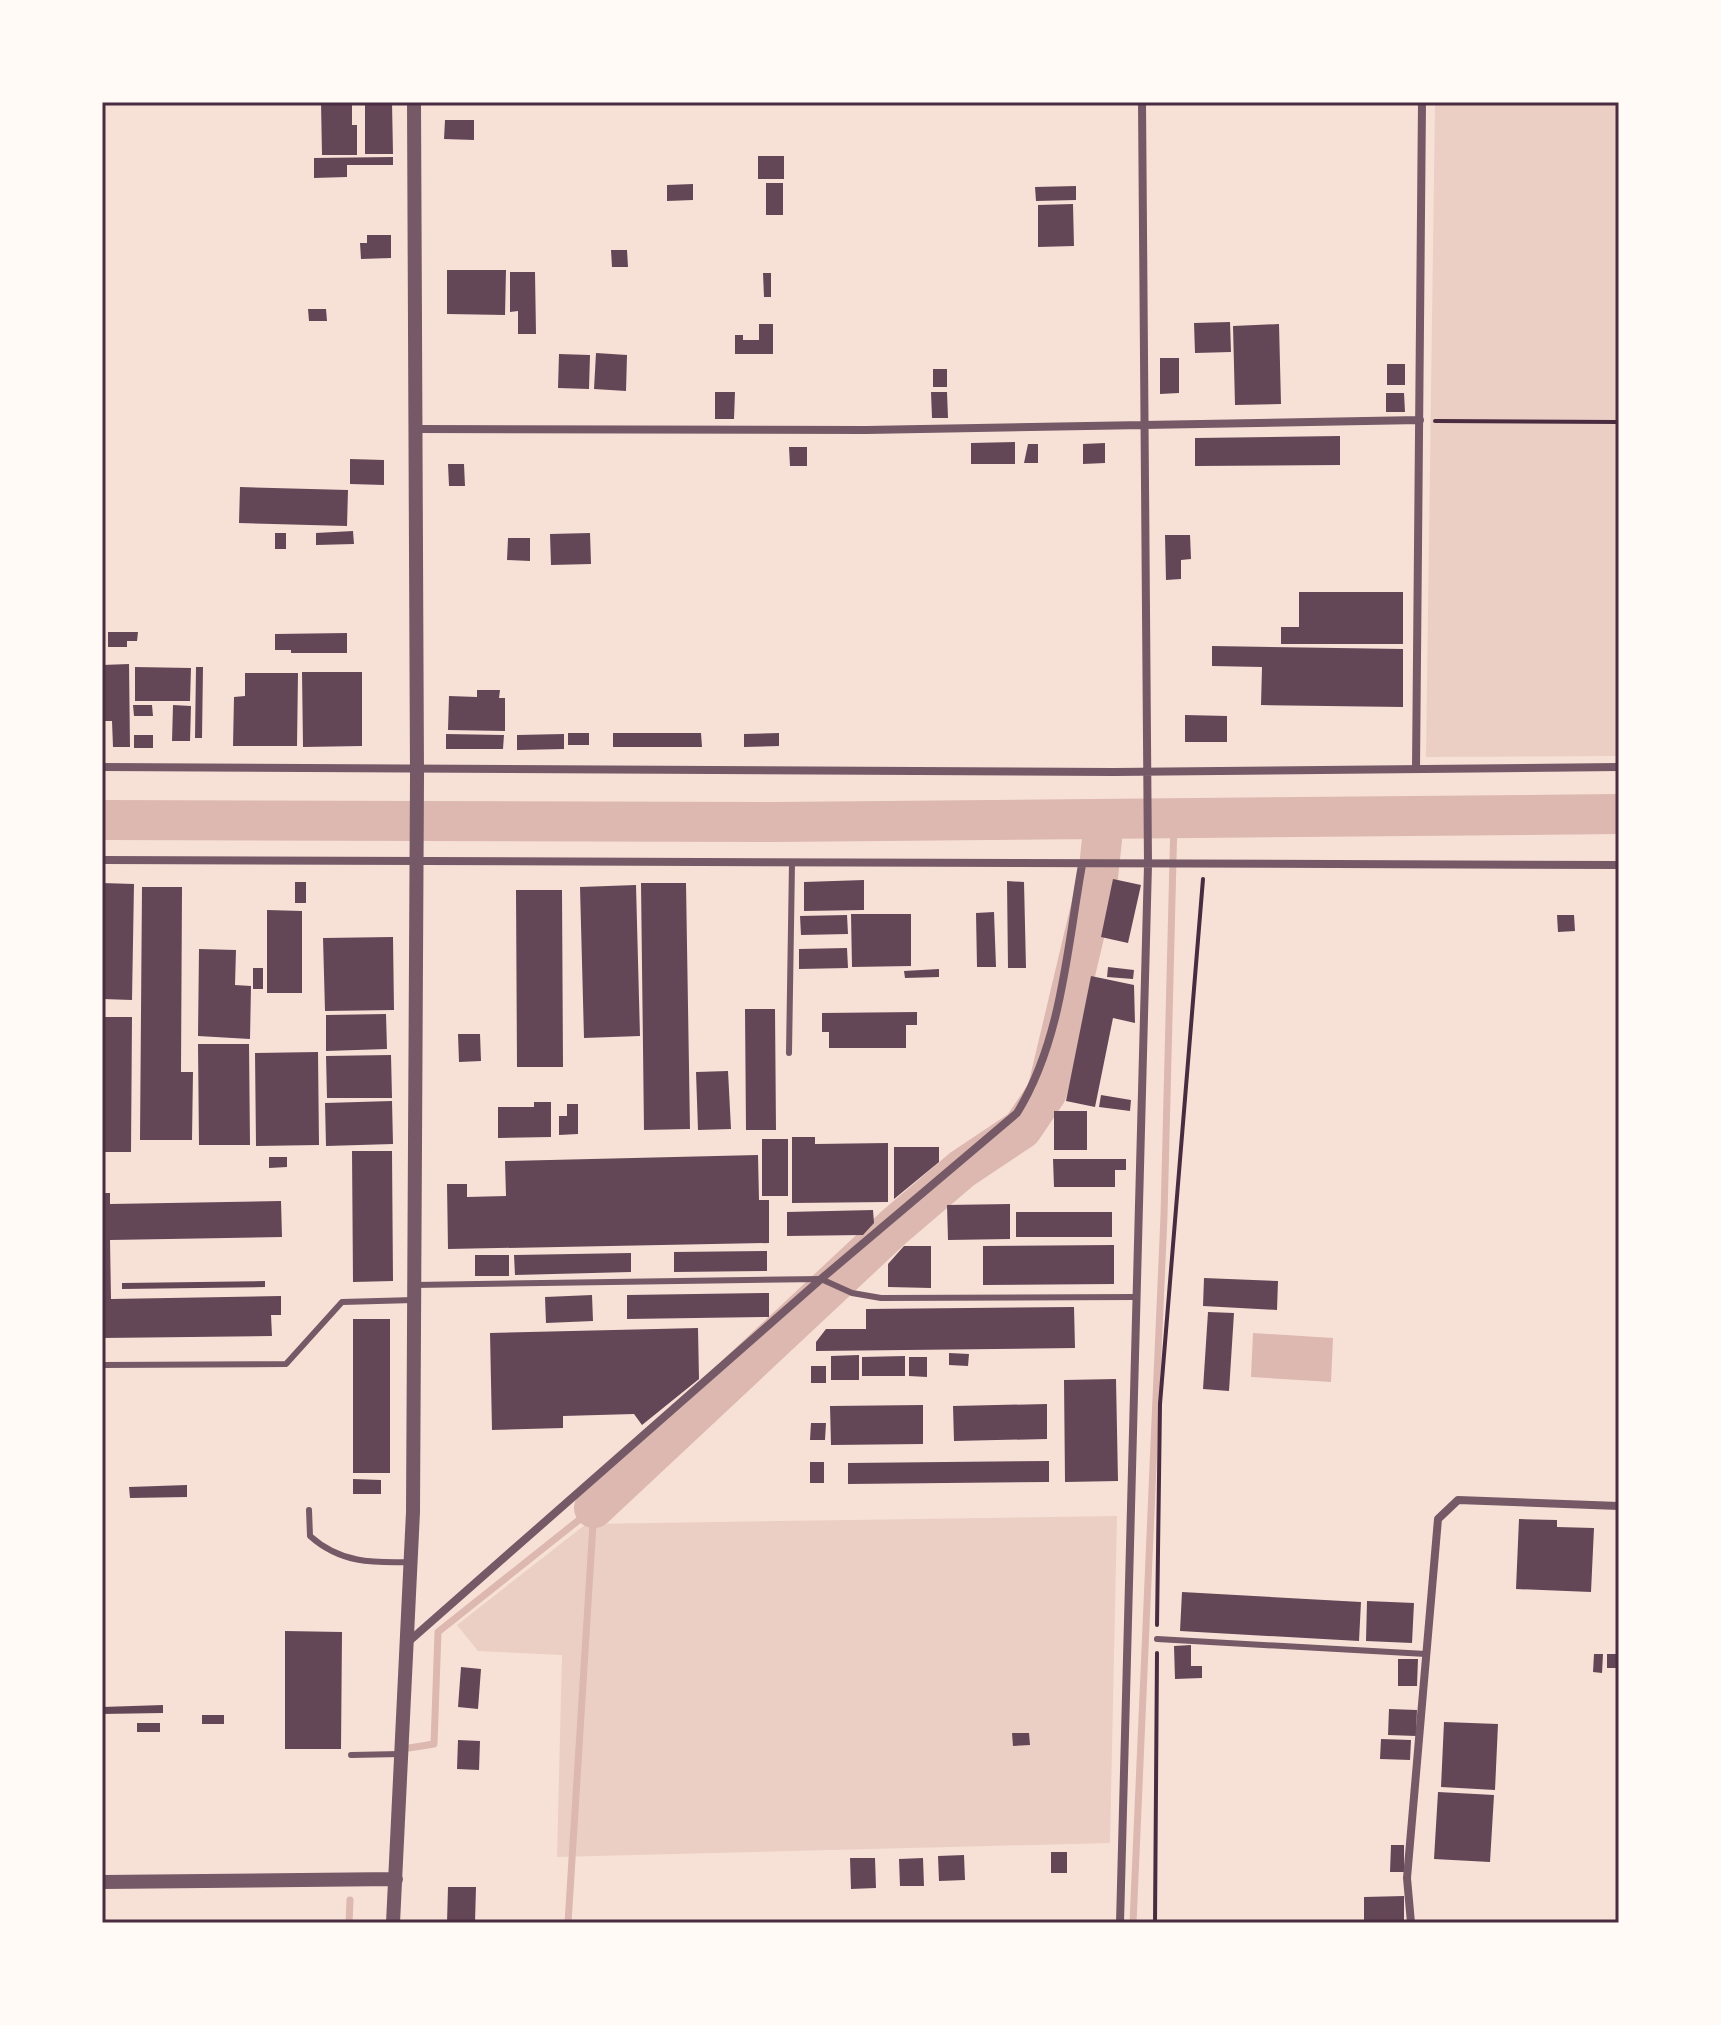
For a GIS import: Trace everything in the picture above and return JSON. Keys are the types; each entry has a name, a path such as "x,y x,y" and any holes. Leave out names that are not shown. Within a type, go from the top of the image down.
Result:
{"street":[{"path":"393,1923 410,1562 414,1292 417,429 414,102"},
{"path":"1120,1923 1148,865 1142,102"},
{"path":"1416,769 1422,102"},
{"path":"417,429 866,430 1420,420"},
{"path":"102,767 417,772 1148,774 1619,767"},
{"path":"102,860 417,854 792,863 1619,865"},
{"path":"406,1643 1017,1113 1035,1084 1048,1052 1085,865"},
{"path":"1411,1923 1407,1878 1438,1519 1458,1500 1619,1506"},
{"path":"102,1882 396,1879"}],"lane":[{"path":"789,1053 792,863"},
{"path":"102,1365 286,1364 342,1302 414,1292 824,1281 852,1293 881,1298 1135,1297"},
{"path":"309,1510 310,1536 325,1550 366,1563 410,1562"},
{"path":"1157,1639 1426,1654"},
{"path":"351,1755 401,1754"}],"path":[{"path":"1420,420 1619,422"},
{"path":"1155,1923 1160,1404 1205,864"}],"shaded area":[{"path":"1435,102 1619,102 1619,756 1426,757"},
{"path":"1253,1333 1333,1338 1331,1382 1251,1377"},
{"path":"1117,1516 1110,1843 557,1857 562,1655 478,1651 457,1625 586,1524"}],"building":[{"path":"321,102 352,102 352,125 357,125 357,155 322,155"},
{"path":"365,102 392,102 393,154 365,154"},
{"path":"445,120 474,120 474,140 444,139"},
{"path":"758,156 784,156 784,179 758,179"},
{"path":"393,157 393,165 347,165 347,177 314,178 314,158"},
{"path":"766,183 783,183 783,215 766,215"},
{"path":"693,184 693,200 667,201 667,185"},
{"path":"1076,186 1076,200 1036,201 1035,187"},
{"path":"1073,204 1074,246 1038,247 1038,205"},
{"path":"367,235 391,235 391,258 361,259 360,243 367,243"},
{"path":"611,250 627,250 628,267 612,267"},
{"path":"447,270 506,270 505,315 447,314"},
{"path":"510,272 535,272 536,334 518,334 518,311 510,312"},
{"path":"763,273 771,273 771,297 764,297"},
{"path":"308,309 326,309 327,321 309,321"},
{"path":"1230,322 1231,352 1195,353 1194,323"},
{"path":"759,324 773,324 773,354 735,354 735,335 743,335 743,340 759,340"},
{"path":"1279,324 1281,404 1235,405 1233,326"},
{"path":"596,353 627,355 626,391 594,389"},
{"path":"559,354 590,355 589,389 558,388"},
{"path":"1160,358 1179,358 1179,393 1160,394"},
{"path":"1387,364 1405,364 1405,385 1387,385"},
{"path":"933,369 947,369 947,387 933,387"},
{"path":"715,392 735,392 734,419 715,419"},
{"path":"931,392 947,392 948,418 932,418"},
{"path":"1386,393 1404,393 1405,412 1386,412"},
{"path":"1340,436 1340,465 1195,466 1195,438"},
{"path":"1015,442 1015,464 971,464 971,443"},
{"path":"1105,443 1105,463 1083,464 1083,444"},
{"path":"1028,444 1038,444 1038,463 1024,463"},
{"path":"789,447 807,447 807,466 790,466"},
{"path":"350,459 384,460 384,485 350,484"},
{"path":"448,464 464,464 465,486 449,486"},
{"path":"240,487 348,490 347,526 239,523"},
{"path":"353,531 354,544 316,545 316,533"},
{"path":"275,533 286,533 286,549 275,549"},
{"path":"590,533 591,564 551,565 550,534"},
{"path":"1165,535 1190,535 1191,559 1181,560 1181,579 1166,580"},
{"path":"508,538 530,538 530,561 507,560"},
{"path":"1299,592 1403,592 1403,644 1281,644 1281,627 1299,627"},
{"path":"108,632 138,632 137,641 127,641 127,647 108,647"},
{"path":"347,633 347,653 275,650 275,634"},
{"path":"1212,646 1403,649 1403,707 1261,705 1262,667 1212,666"},
{"path":"129,664 130,747 113,747 112,721 102,721 102,665"},
{"path":"135,667 191,668 190,701 135,701"},
{"path":"196,667 203,667 202,738 195,738"},
{"path":"302,672 362,672 362,746 303,747"},
{"path":"245,673 298,673 297,746 233,746 234,697 245,696"},
{"path":"477,690 500,690 499,698 505,698 505,731 448,730 449,696 477,697"},
{"path":"133,705 152,705 153,716 134,716"},
{"path":"173,705 191,706 190,741 172,741"},
{"path":"1185,715 1227,716 1227,742 1185,742"},
{"path":"568,733 589,733 589,745 568,745"},
{"path":"613,733 701,733 702,747 613,747"},
{"path":"779,733 779,746 744,747 744,734"},
{"path":"446,734 504,735 503,749 446,749"},
{"path":"564,734 564,749 517,750 517,735"},
{"path":"134,735 153,735 153,748 134,748"},
{"path":"1113,879 1141,885 1128,943 1101,937"},
{"path":"864,880 864,910 804,911 804,882"},
{"path":"1007,881 1024,882 1026,968 1008,968"},
{"path":"295,882 306,882 306,903 295,903"},
{"path":"102,883 134,884 132,1000 102,999"},
{"path":"641,883 686,883 690,1129 644,1130"},
{"path":"636,885 640,1036 584,1038 580,887"},
{"path":"142,887 182,887 181,1072 193,1072 192,1140 140,1140"},
{"path":"516,890 562,890 563,1067 517,1067"},
{"path":"267,910 302,911 302,993 267,993"},
{"path":"994,912 996,967 977,967 976,913"},
{"path":"851,914 911,914 911,966 852,967"},
{"path":"847,915 848,934 801,935 800,916"},
{"path":"1557,915 1574,915 1575,931 1558,932"},
{"path":"393,937 394,1010 325,1011 323,938"},
{"path":"847,948 848,968 799,969 799,949"},
{"path":"199,949 236,950 235,985 251,986 250,1039 198,1036"},
{"path":"1108,967 1134,970 1133,979 1107,977"},
{"path":"253,968 263,968 263,989 253,989"},
{"path":"939,969 939,977 905,978 904,971"},
{"path":"1091,976 1134,985 1135,1023 1113,1018 1095,1107 1066,1101"},
{"path":"745,1009 775,1009 776,1130 746,1130"},
{"path":"917,1012 917,1025 906,1025 906,1048 829,1048 829,1032 822,1032 822,1013"},
{"path":"386,1014 387,1049 326,1051 326,1015"},
{"path":"102,1017 132,1017 131,1152 102,1152"},
{"path":"458,1034 480,1034 481,1061 459,1062"},
{"path":"198,1044 249,1044 250,1145 199,1145"},
{"path":"318,1052 319,1145 256,1146 255,1053"},
{"path":"391,1055 392,1098 327,1098 326,1056"},
{"path":"728,1071 731,1129 698,1130 696,1072"},
{"path":"1101,1095 1131,1100 1130,1111 1099,1107"},
{"path":"392,1101 393,1144 326,1146 325,1103"},
{"path":"534,1102 551,1102 551,1137 498,1138 498,1107 534,1107"},
{"path":"567,1104 578,1104 578,1134 559,1135 559,1116 567,1116"},
{"path":"1054,1111 1087,1111 1087,1150 1054,1150"},
{"path":"792,1137 815,1137 815,1144 888,1143 888,1202 792,1203"},
{"path":"762,1139 788,1139 788,1196 762,1196"},
{"path":"894,1147 939,1147 939,1162 894,1199"},
{"path":"352,1151 392,1151 393,1281 353,1282"},
{"path":"758,1155 759,1200 769,1200 769,1243 448,1249 447,1184 467,1184 467,1197 506,1196 505,1161"},
{"path":"269,1157 287,1157 287,1167 269,1168"},
{"path":"1053,1159 1126,1159 1126,1170 1115,1170 1115,1187 1054,1187"},
{"path":"102,1193 110,1193 110,1204 281,1201 282,1237 110,1240 111,1299 281,1296 281,1315 271,1315 272,1336 102,1338"},
{"path":"1010,1204 1010,1239 948,1240 947,1205"},
{"path":"873,1210 874,1223 863,1235 787,1236 787,1212"},
{"path":"1016,1212 1112,1212 1112,1237 1016,1237"},
{"path":"1114,1245 1114,1284 983,1285 983,1246"},
{"path":"904,1246 931,1246 931,1288 888,1287 888,1264"},
{"path":"767,1251 767,1271 674,1272 674,1252"},
{"path":"631,1253 631,1272 515,1275 514,1255"},
{"path":"475,1255 509,1255 509,1276 475,1276"},
{"path":"1204,1278 1278,1281 1277,1310 1203,1306"},
{"path":"265,1281 265,1287 122,1289 122,1283"},
{"path":"769,1293 769,1317 627,1319 627,1295"},
{"path":"592,1295 593,1321 546,1323 545,1297"},
{"path":"1074,1307 1075,1348 816,1351 816,1342 826,1329 866,1329 866,1309"},
{"path":"1208,1312 1234,1313 1229,1391 1203,1389"},
{"path":"353,1319 390,1319 390,1473 353,1473"},
{"path":"698,1328 699,1379 642,1425 634,1414 563,1416 563,1428 492,1430 490,1333"},
{"path":"949,1353 969,1354 968,1366 949,1365"},
{"path":"859,1355 859,1380 831,1380 831,1356"},
{"path":"905,1356 905,1376 862,1376 862,1357"},
{"path":"909,1357 927,1357 927,1377 909,1376"},
{"path":"811,1366 826,1366 826,1383 811,1383"},
{"path":"1116,1379 1118,1481 1065,1482 1064,1380"},
{"path":"1047,1404 1047,1439 954,1441 953,1406"},
{"path":"923,1405 923,1444 831,1445 830,1406"},
{"path":"811,1423 826,1423 825,1440 810,1440"},
{"path":"1049,1461 1049,1482 848,1484 848,1463"},
{"path":"810,1462 824,1462 824,1483 810,1483"},
{"path":"353,1479 381,1480 381,1494 353,1494"},
{"path":"187,1485 187,1497 130,1498 129,1487"},
{"path":"1519,1519 1557,1520 1557,1527 1594,1528 1591,1592 1516,1589"},
{"path":"1182,1592 1361,1602 1359,1641 1180,1631"},
{"path":"1367,1601 1414,1603 1412,1643 1366,1641"},
{"path":"285,1631 342,1632 341,1749 285,1749"},
{"path":"1191,1645 1191,1666 1202,1666 1202,1678 1175,1679 1174,1646"},
{"path":"1594,1654 1603,1654 1602,1673 1593,1672"},
{"path":"1607,1654 1619,1654 1619,1668 1607,1668"},
{"path":"1398,1659 1418,1659 1417,1686 1398,1686"},
{"path":"461,1667 481,1669 478,1709 458,1707"},
{"path":"163,1705 163,1713 102,1714 102,1707"},
{"path":"1389,1709 1417,1710 1416,1736 1388,1735"},
{"path":"202,1715 224,1715 224,1724 202,1724"},
{"path":"1444,1722 1498,1724 1495,1790 1441,1787"},
{"path":"137,1723 160,1723 160,1732 137,1732"},
{"path":"1012,1733 1029,1733 1030,1745 1013,1746"},
{"path":"1381,1739 1411,1740 1410,1760 1380,1759"},
{"path":"458,1740 480,1741 479,1770 457,1769"},
{"path":"1438,1792 1494,1795 1490,1862 1434,1859"},
{"path":"1391,1845 1404,1845 1404,1872 1390,1872"},
{"path":"1051,1852 1067,1852 1067,1873 1051,1873"},
{"path":"964,1855 965,1880 939,1881 938,1856"},
{"path":"850,1858 875,1858 876,1888 851,1889"},
{"path":"923,1858 924,1886 900,1886 899,1859"},
{"path":"448,1887 476,1887 475,1923 447,1923"},
{"path":"1404,1896 1404,1922 1364,1923 1364,1897"}],"waterway":[{"path":"102,820 774,822 1619,814"},
{"path":"1133,1923 1164,1216 1174,820"},
{"path":"594,1508 894,1227 962,1169 1022,1129 1047,1092 1098,877 1104,821"},
{"path":"409,1748 434,1744 438,1632 594,1508"},
{"path":"568,1923 594,1508"},
{"path":"349,1923 350,1900"}]}
